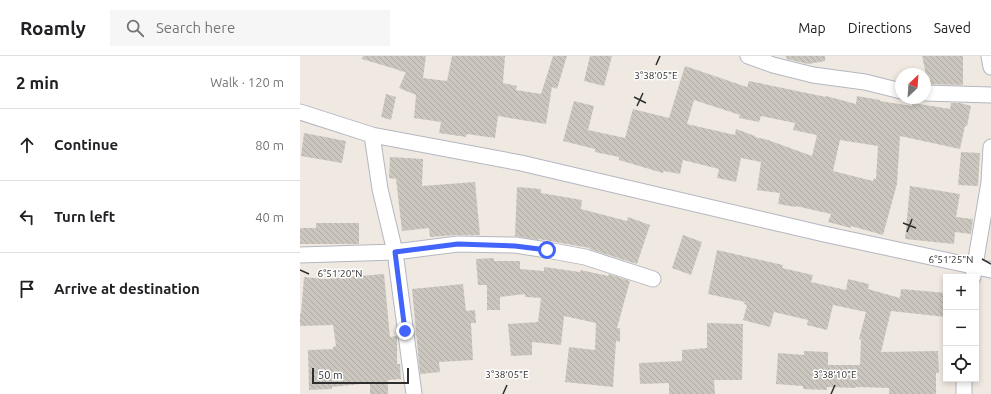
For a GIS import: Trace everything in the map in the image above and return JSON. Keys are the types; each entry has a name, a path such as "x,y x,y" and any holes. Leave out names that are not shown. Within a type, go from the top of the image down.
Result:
{"street":[{"path":"748,56 773,65 812,74 865,82 895,90"},
{"path":"990,56 991,67"},
{"path":"931,93 991,95"},
{"path":"300,112 372,135 521,163 824,234 974,272 991,270"},
{"path":"372,135 380,188 395,252 414,394"},
{"path":"974,272 988,182 991,147"},
{"path":"300,255 395,252 458,244 515,246 585,257 653,279"},
{"path":"964,382 964,394"}],"building":[{"path":"363,56 426,56 423,78 447,81 452,56 505,56 503,83 517,86 516,90 541,94 553,56 567,56 557,89 552,87 546,124 498,116 495,138 467,134 466,137 439,133 441,122 414,118 416,95 399,88 406,72 362,59"},
{"path":"590,56 612,56 604,86 584,81"},
{"path":"786,56 825,56 825,61 808,64 787,59"},
{"path":"922,56 963,56 963,85 931,84 931,68 925,68"},
{"path":"685,66 747,87 749,81 826,96 856,104 857,96 912,106 913,104 919,104 950,109 951,103 960,103 971,106 960,149 900,136 897,184 883,235 851,226 851,228 828,222 831,214 796,206 778,204 780,193 757,190 761,162 741,158 736,182 717,178 719,169 683,160 680,174 664,171 663,173 619,160 619,157 595,152 595,149 563,141 574,101 594,106 588,130 625,138 633,109 669,118","holes":["694,100 740,115 739,118 759,122 761,116 795,123 793,130 817,135 812,156 736,129 735,135 687,124","840,140 878,146 876,179 874,178 873,181 833,171"]},
{"path":"386,94 396,97 391,120 381,117"},
{"path":"304,133 346,141 342,163 301,156"},
{"path":"961,152 980,153 978,186 958,185"},
{"path":"390,157 423,159 422,186 475,182 480,235 430,237 429,228 402,231 396,179 389,178"},
{"path":"910,186 960,194 956,217 973,219 971,234 955,232 954,244 905,239"},
{"path":"517,187 541,189 541,193 582,200 581,209 627,221 628,217 650,225 637,264 589,249 590,248 515,236"},
{"path":"316,223 359,223 359,244 300,244 300,228 316,228"},
{"path":"683,235 702,242 691,275 672,268"},
{"path":"717,250 783,265 782,268 813,275 811,282 846,290 848,279 869,284 868,289 900,298 901,289 943,293 943,317 891,311 881,352 938,351 939,373 936,373 936,394 889,394 889,388 827,387 827,390 803,389 803,386 776,384 778,353 804,355 804,351 828,352 828,365 860,365 861,340 859,339 866,312 833,305 827,330 807,325 808,320 774,312 770,327 743,320 747,305 744,304 745,302 708,294"},
{"path":"494,258 494,261 520,261 520,269 544,271 544,267 580,272 581,270 608,276 609,274 630,281 617,328 620,328 620,342 616,341 613,387 565,382 569,347 595,350 596,323 564,316 561,345 532,342 532,355 511,356 508,324 538,322 541,298 525,297 525,294 500,297 500,310 487,310 487,285 478,285 476,259"},
{"path":"384,274 390,337 397,336 397,364 400,364 401,379 388,380 388,394 370,394 370,383 332,387 332,389 309,390 308,350 333,349 333,347 336,346 333,325 300,326 304,277 325,279"},
{"path":"463,284 466,311 475,310 476,323 471,323 473,360 439,362 440,372 420,374 412,289"},
{"path":"707,323 743,324 742,380 714,380 715,394 669,394 669,383 640,384 639,363 682,361 682,350 707,348"}],"route":[{"path":"405,331 395,252 458,244 515,246 547,250"}]}
